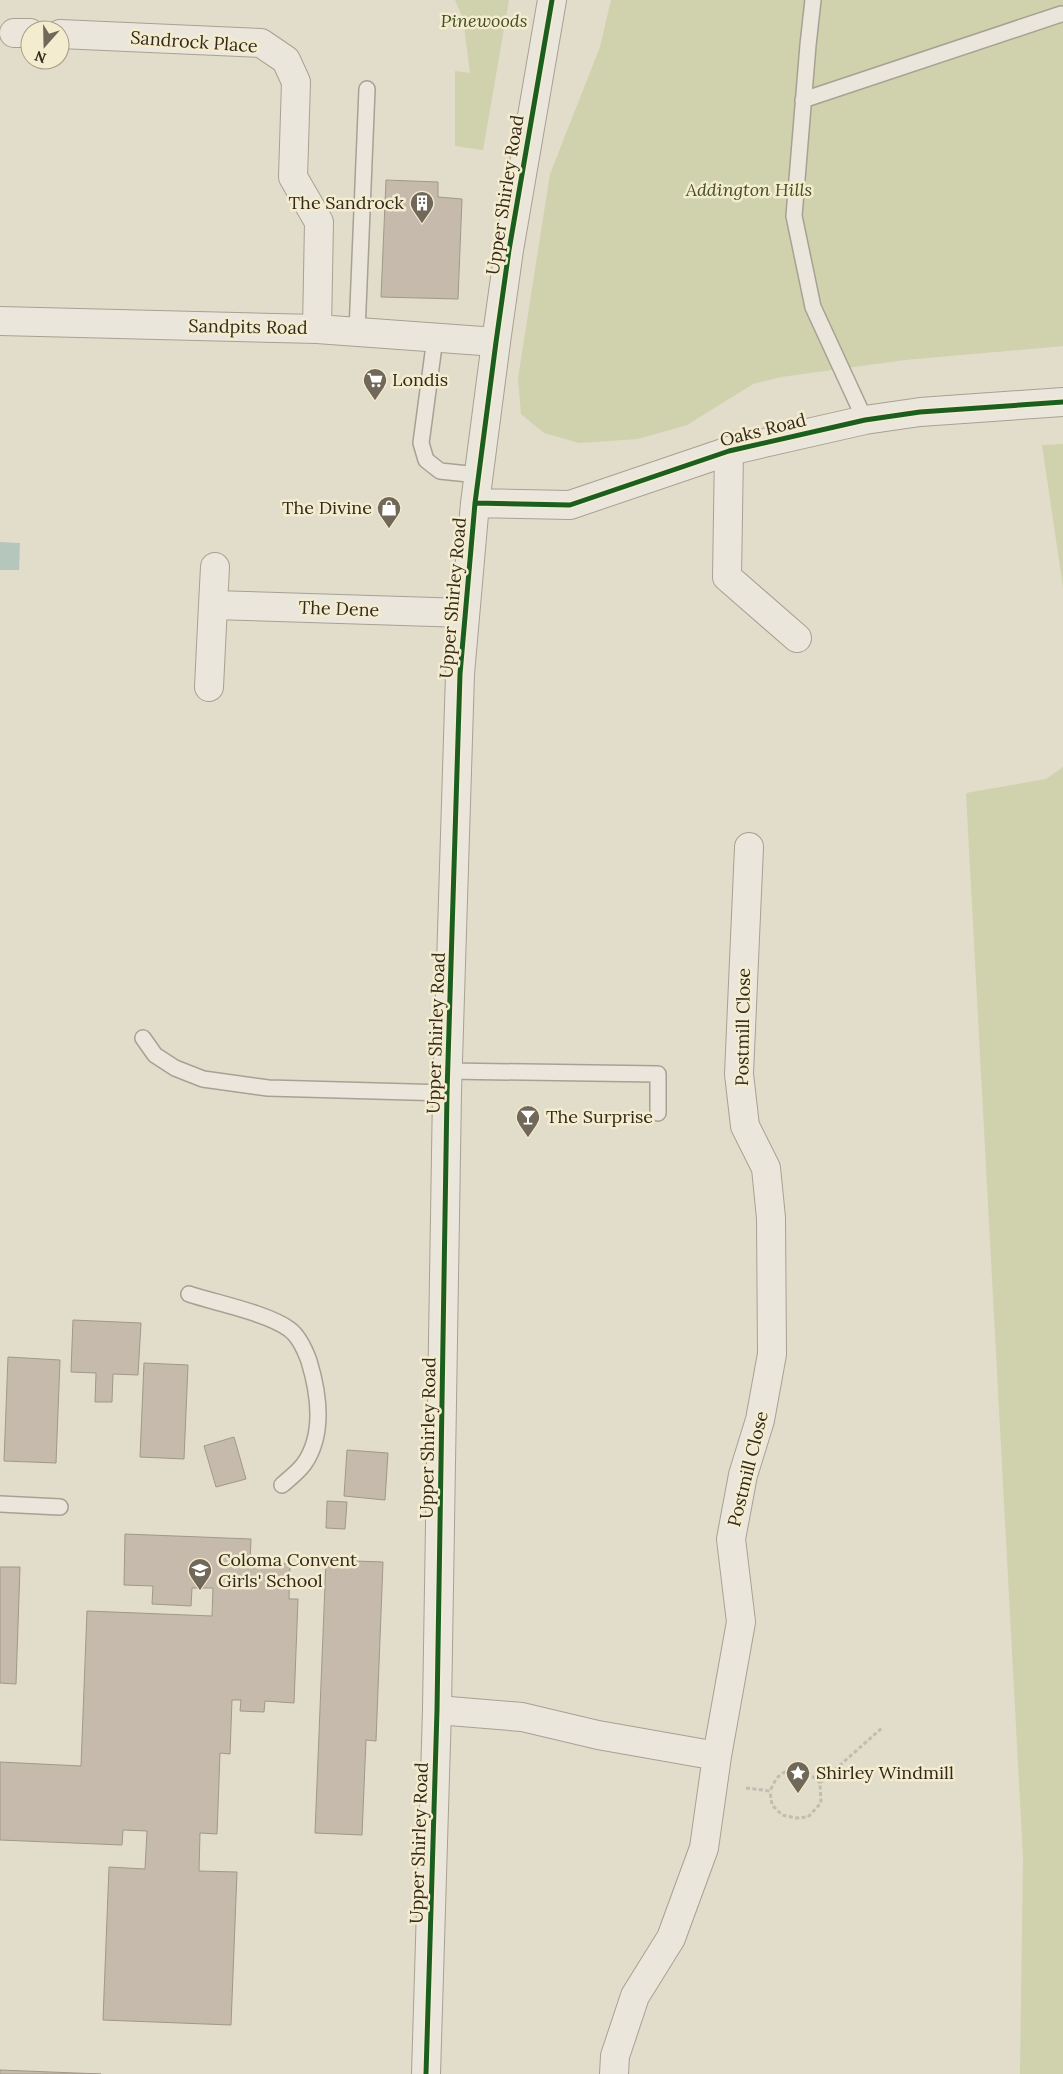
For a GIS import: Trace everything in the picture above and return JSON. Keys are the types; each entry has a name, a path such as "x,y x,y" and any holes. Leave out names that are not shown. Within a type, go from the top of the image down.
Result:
{"street":[{"name":"Upper Shirley Road","path":"426,2074 437,1710 448,1082 460,674 478,475 496,342 509,250 552,0"},
{"name":"Sandrock Place","path":"70,34 261,43 286,60 296,82 293,177 319,222 317,329"},
{"name":"Sandpits Road","path":"0,321 317,329 496,342"},
{"name":"Oaks Road","path":"475,503 570,505 729,451 865,420 920,412 1063,402"},
{"path":"729,451 727,577 797,638"},
{"path":"210,686 215,567"},
{"name":"The Dene","path":"212,604 465,613"},
{"name":"Postmill Close","path":"614,2074 615,2056 634,1996 672,1938 704,1848 717,1756 741,1622 731,1538 743,1475 760,1420 772,1354 771,1218 766,1168 745,1126 739,1074 749,847"},
{"path":"437,1710 522,1717 598,1735 717,1756"}],"lane":[{"path":"813,0 794,216 813,307 865,420"},
{"path":"803,100 1061,14"},
{"path":"357,332 366,89"},
{"path":"435,338 421,443 426,460 440,471 478,475"},
{"path":"143,1038 155,1055 175,1068 203,1079 268,1088 658,1074 658,1113"},
{"path":"188,1294 273,1320 291,1330 304,1349 316,1385 318,1425 315,1440 304,1464 282,1485"},
{"path":"0,1504 60,1507"}],"path":[{"path":"820,1783 883,1726"},
{"path":"795,1769 811,1773 820,1783 821,1803 808,1816 796,1818 782,1816 772,1805 770,1791 778,1776 795,1769"},
{"path":"713,1785 770,1791"}],"green space":[{"name":"Pinewoods","path":"455,0 509,0 483,150 455,146 455,71 470,73 463,18"},
{"name":"Addington Hills","path":"611,0 1063,0 1063,346 905,360 781,377 753,384 687,425 638,439 579,443 544,433 521,414 518,378 550,174 600,47"},
{"path":"1063,444 1063,587 1042,445"},
{"path":"1063,767 1063,2074 1020,2074 1023,1857 966,793 1046,779"}],"shaded area":[{"path":"0,542 20,543 19,570 0,570"}],"building":[{"name":"The Sandrock","path":"386,180 438,182 438,197 462,199 458,299 381,297"},
{"path":"73,1320 141,1323 138,1375 113,1374 112,1402 95,1402 96,1373 71,1372"},
{"path":"8,1357 60,1360 56,1463 4,1461"},
{"path":"144,1363 188,1365 184,1459 140,1457"},
{"path":"234,1437 246,1479 216,1487 204,1446"},
{"path":"347,1450 388,1453 385,1500 344,1496"},
{"path":"327,1501 347,1502 345,1529 326,1528"},
{"path":"125,1534 251,1539 250,1563 290,1564 289,1599 298,1599 294,1703 265,1701 264,1712 240,1711 241,1700 232,1700 230,1754 220,1753 217,1834 200,1833 199,1871 237,1872 231,2025 103,2020 109,1867 145,1869 147,1831 123,1830 122,1845 0,1840 0,1762 81,1766 87,1611 212,1616 213,1588 192,1588 191,1606 152,1604 153,1586 124,1585"},
{"path":"326,1560 383,1562 376,1741 366,1740 362,1835 315,1833"},
{"path":"0,1567 20,1567 16,1684 0,1683"},
{"path":"0,2070 101,2074 0,2074"}],"cycle path":[{"path":"426,2074 437,1710 447,1093 460,674 475,503 496,342 509,250 552,0"},
{"path":"475,503 570,505 729,451 865,420 920,412 1063,402"}],"place":[{"name":"The Sandrock","path":"422,224"},
{"name":"Londis","path":"375,401"},
{"name":"The Divine","path":"389,529"},
{"name":"The Surprise","path":"528,1138"},
{"name":"Coloma Convent Girls' School","path":"200,1591"},
{"name":"Shirley Windmill","path":"798,1794"}]}
